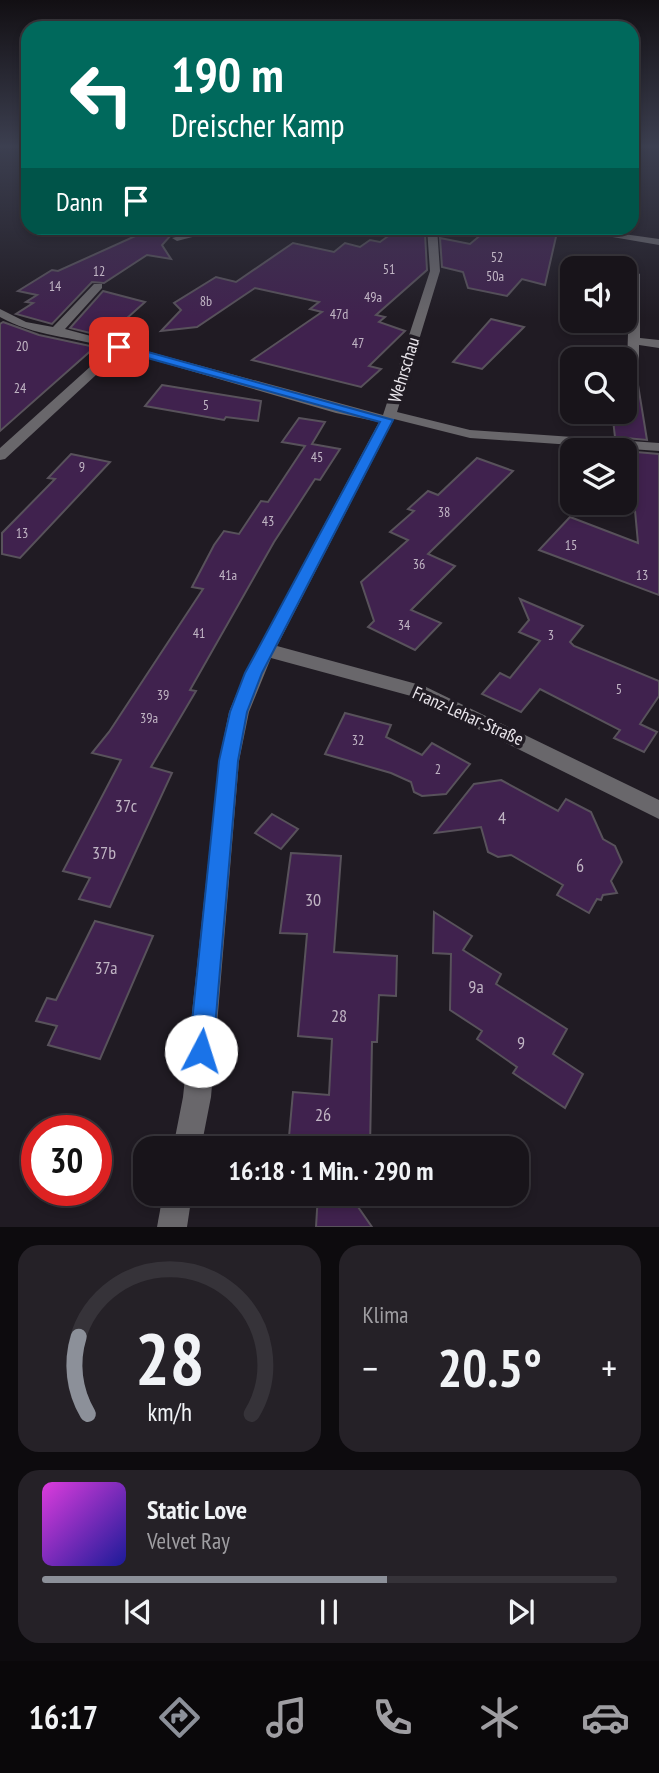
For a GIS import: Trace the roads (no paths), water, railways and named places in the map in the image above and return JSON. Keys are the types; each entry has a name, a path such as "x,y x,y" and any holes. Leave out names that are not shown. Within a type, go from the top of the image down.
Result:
{"street":[{"path":"177,237 187,235"},
{"name":"Wehrschau","path":"189,1136 197,1097 229,761 239,712 267,650 389,417 435,271 432,235"},
{"path":"612,235 659,242"},
{"path":"56,331 98,286"},
{"path":"0,312 23,326 56,331 389,417 470,434 659,447"},
{"path":"633,333 633,347"},
{"path":"633,341 659,344"},
{"path":"0,456 119,347"},
{"name":"Franz-Lehar-Straße","path":"267,650 417,691 659,810"},
{"path":"172,1227 176,1206"}]}
